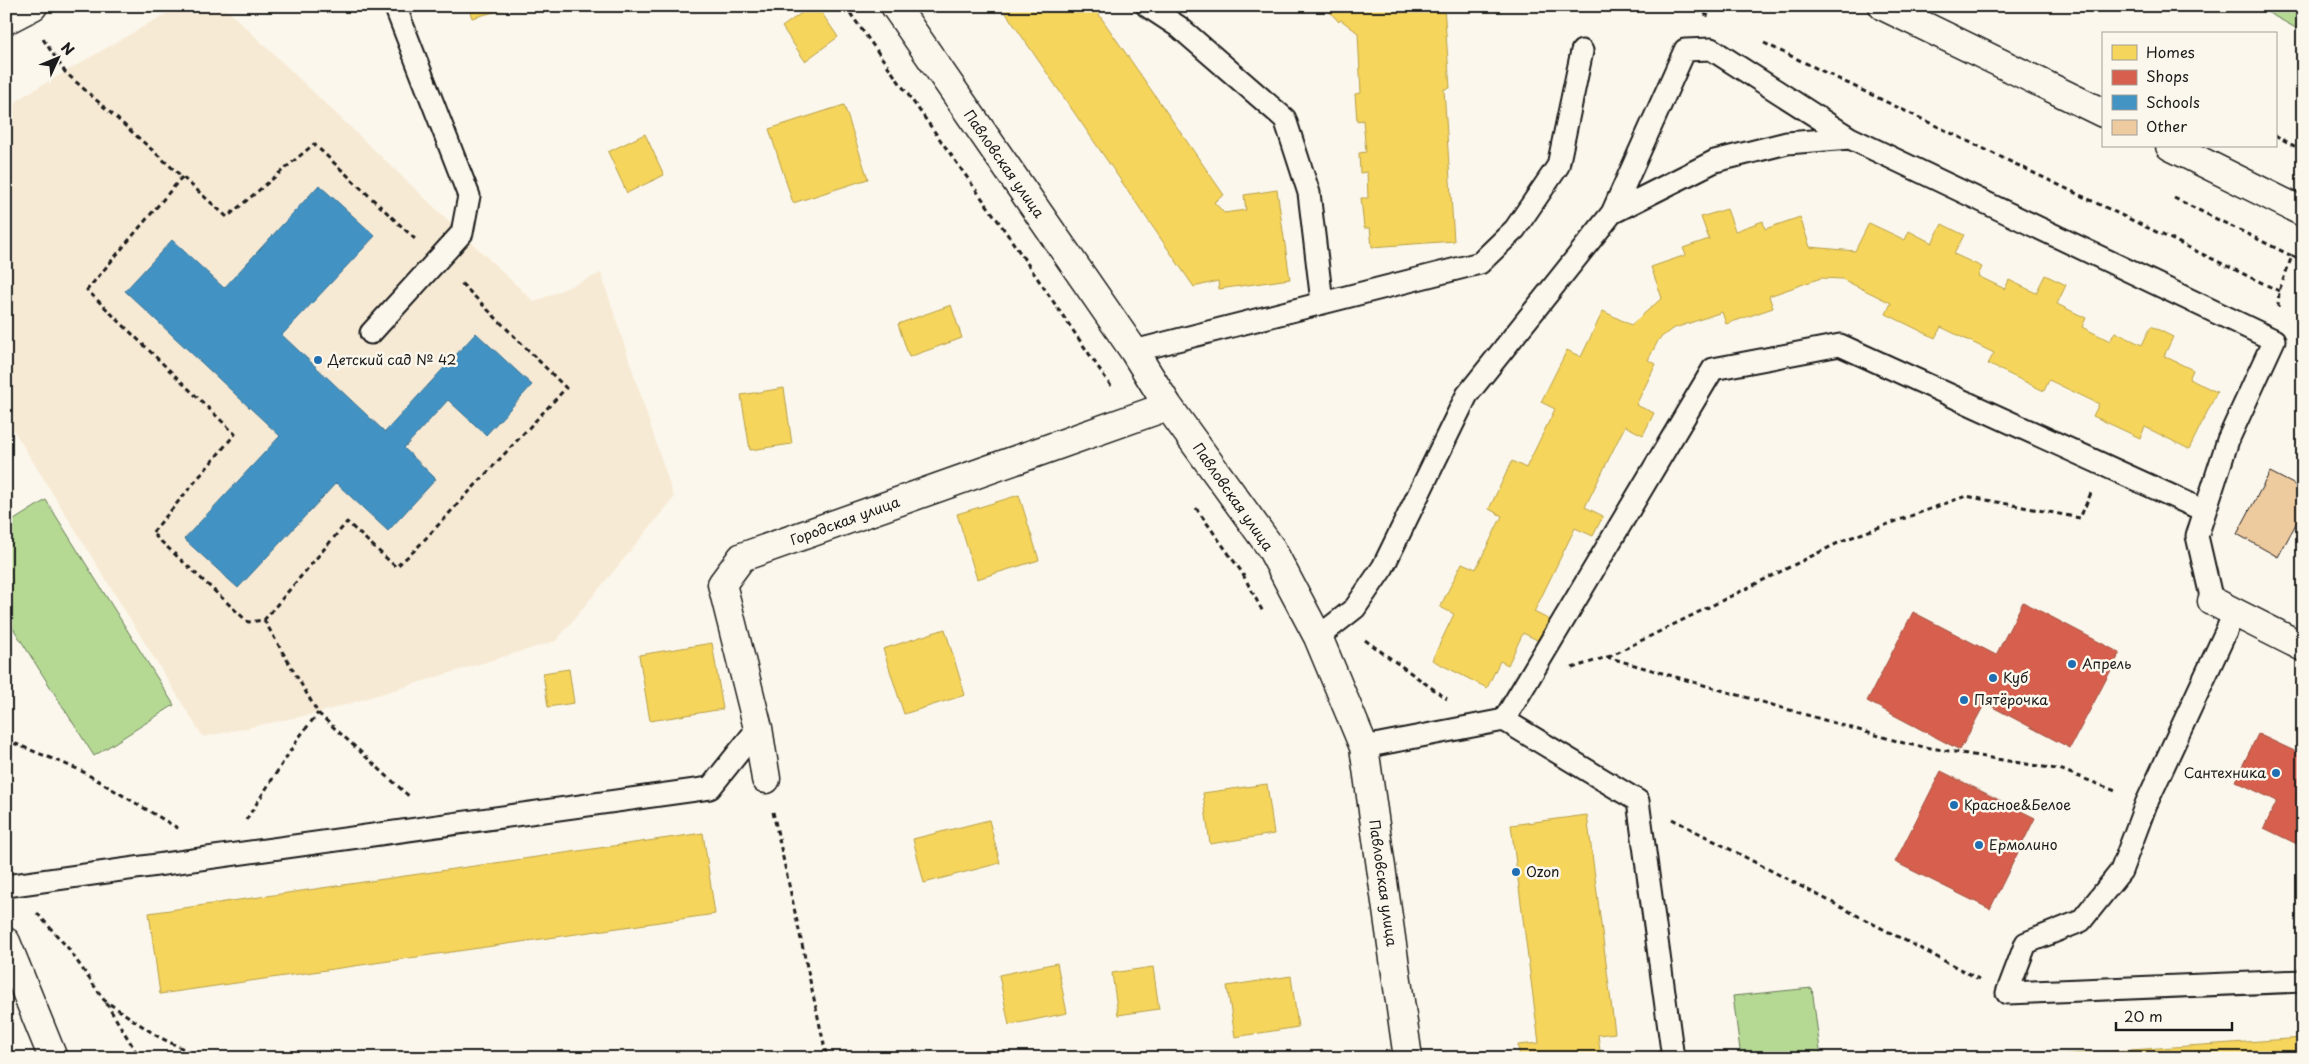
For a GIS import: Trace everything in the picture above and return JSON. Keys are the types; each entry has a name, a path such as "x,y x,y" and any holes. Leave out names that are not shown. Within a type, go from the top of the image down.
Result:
{"street":[{"path":"6,20 33,6"},
{"name":"Павловская улица","path":"895,6 1134,351 1168,406 1271,548 1318,637 1364,747 1408,1058"},
{"path":"1883,6 2102,113"},
{"path":"2174,148 2303,212"},
{"name":"Городская улица","path":"766,779 758,728 722,584 742,557 1168,406"},
{"path":"2223,607 2303,647"},
{"path":"6,942 53,1058"}],"lane":[{"path":"371,333 462,233 469,196 395,6"},
{"path":"1147,6 1179,27 1285,119 1309,193 1322,302"},
{"path":"1318,637 1355,608 1383,567 1467,395 1612,213 1684,50 1711,50 1850,138 2274,340 2228,440 2197,536 2223,607 2121,871 2081,921 2026,942 2006,993 2303,982"},
{"path":"1134,351 1480,263 1515,228 1558,166 1582,51"},
{"path":"1612,213 1715,162 1787,143 1850,138"},
{"path":"1504,720 1713,369 1840,345 2205,511"},
{"path":"1364,747 1504,720 1638,801 1673,1058"},
{"path":"9,885 710,788 758,728"}],"path":[{"path":"845,6 1001,225 1132,418"},
{"path":"1688,6 1715,19"},
{"path":"1760,41 2279,292"},
{"path":"2276,136 2303,151"},
{"path":"182,177 87,290 235,434 152,533 248,622 264,620 347,522"},
{"path":"2174,198 2303,261"},
{"path":"2274,340 2279,292 2292,256"},
{"path":"1528,680 1607,658 1844,540 1966,496 2080,518 2104,465"},
{"path":"1195,506 1241,571 1268,621"},
{"path":"264,620 318,713 441,825"},
{"path":"1607,658 1907,744 2062,770 2146,804"},
{"path":"6,740 80,770 224,855 300,736 318,713"},
{"path":"766,779 827,1058"},
{"path":"1638,801 2006,993"},
{"path":"9,885 68,948 104,1000 140,1058"},
{"path":"104,1000 157,1036 202,1058"}],"shaded area":[{"name":"Детский сад № 42","path":"179,6 223,6 534,302 601,273 674,498 556,641 318,713 203,737 6,418 6,110 25,95"}],"green space":[{"path":"2256,6 2303,6 2303,32"},
{"path":"46,500 174,705 94,756 6,617 6,525"},
{"path":"1812,988 1821,1058 1741,1058 1733,996"}],"building: Homes":[{"path":"468,6 516,6 472,18"},
{"path":"811,6 817,6 838,37 805,61 782,27"},
{"path":"1001,6 1093,6 1224,195 1214,202 1224,213 1246,210 1244,195 1277,190 1290,279 1219,289 1218,281 1194,287"},
{"path":"1327,6 1444,6 1450,88 1444,89 1454,241 1372,247 1370,228 1364,228 1361,198 1368,198 1367,172 1360,173 1359,153 1366,152 1363,120 1357,121 1355,94 1361,93 1358,33 1341,20 1339,22 1326,8"},
{"path":"844,105 868,179 793,203 769,129"},
{"path":"645,134 664,175 627,193 608,152"},
{"path":"1727,209 1735,231 1763,221 1765,229 1800,217 1810,247 1855,251 1869,223 1905,240 1909,231 1932,243 1942,224 1964,235 1954,254 1982,267 1978,276 2005,289 2009,280 2036,293 2045,275 2066,285 2057,304 2086,318 2082,327 2110,341 2115,332 2142,345 2151,326 2173,337 2164,356 2193,370 2189,379 2217,392 2189,449 2145,427 2140,438 2093,416 2099,404 2049,380 2044,391 1988,364 1994,353 1941,327 1935,338 1886,314 1891,303 1842,279 1821,278 1769,296 1773,308 1726,324 1722,312 1672,329 1659,339 1648,360 1656,364 1636,405 1654,413 1643,435 1625,426 1585,507 1603,516 1593,536 1575,528 1534,612 1552,621 1541,642 1523,633 1508,665 1500,661 1487,688 1432,660 1454,614 1440,607 1462,563 1476,569 1502,516 1489,509 1512,461 1526,468 1555,409 1541,402 1567,350 1581,357 1603,311 1631,325 1662,298 1651,267 1686,255 1683,248 1709,239 1701,217"},
{"path":"951,305 962,338 909,357 898,324"},
{"path":"784,388 792,444 750,450 741,395"},
{"path":"1019,495 1039,560 977,579 957,514"},
{"path":"945,629 965,695 904,714 883,649"},
{"path":"712,643 723,709 650,721 639,655"},
{"path":"569,669 574,703 548,707 543,673"},
{"path":"1267,784 1274,834 1210,844 1203,793"},
{"path":"1587,815 1615,1033 1598,1035 1601,1058 1520,1058 1518,1045 1539,1043 1511,825"},
{"path":"989,820 1000,863 924,883 913,839"},
{"path":"703,833 715,914 160,994 149,913"},
{"path":"1057,963 1067,1013 1009,1025 999,975"},
{"path":"1153,967 1159,1009 1118,1015 1112,973"},
{"path":"1291,976 1298,1027 1235,1037 1227,986"},
{"path":"2303,1038 2303,1058 2015,1058"},
{"path":"1071,1052 1072,1058 1045,1058"}],"building: Shops":[{"name":"Куб","path":"2023,602 2120,653 2070,748 1985,703 1960,750 1867,701 1913,612 1996,655"},
{"path":"2258,734 2303,755 2303,847 2264,828 2277,801 2235,781"},
{"path":"1941,771 2035,818 1990,909 1895,862"}],"building: Schools":[{"path":"319,185 375,236 282,335 385,432 476,333 532,385 486,435 448,400 404,448 436,479 388,531 336,483 238,588 184,539 280,436 125,291 172,240 224,288"}],"building: Other":[{"path":"2270,472 2303,489 2303,511 2278,557 2237,534"}],"place":[{"name":"Детский сад № 42","path":"318,360"},
{"name":"Апрель","path":"2072,664"},
{"name":"Куб","path":"1993,678"},
{"name":"Пятёрочка","path":"1964,700"},
{"name":"Сантехника","path":"2276,773"},
{"name":"Красное&Белое","path":"1954,805"},
{"name":"Ермолино","path":"1979,845"},
{"name":"Ozon","path":"1516,872"}]}
